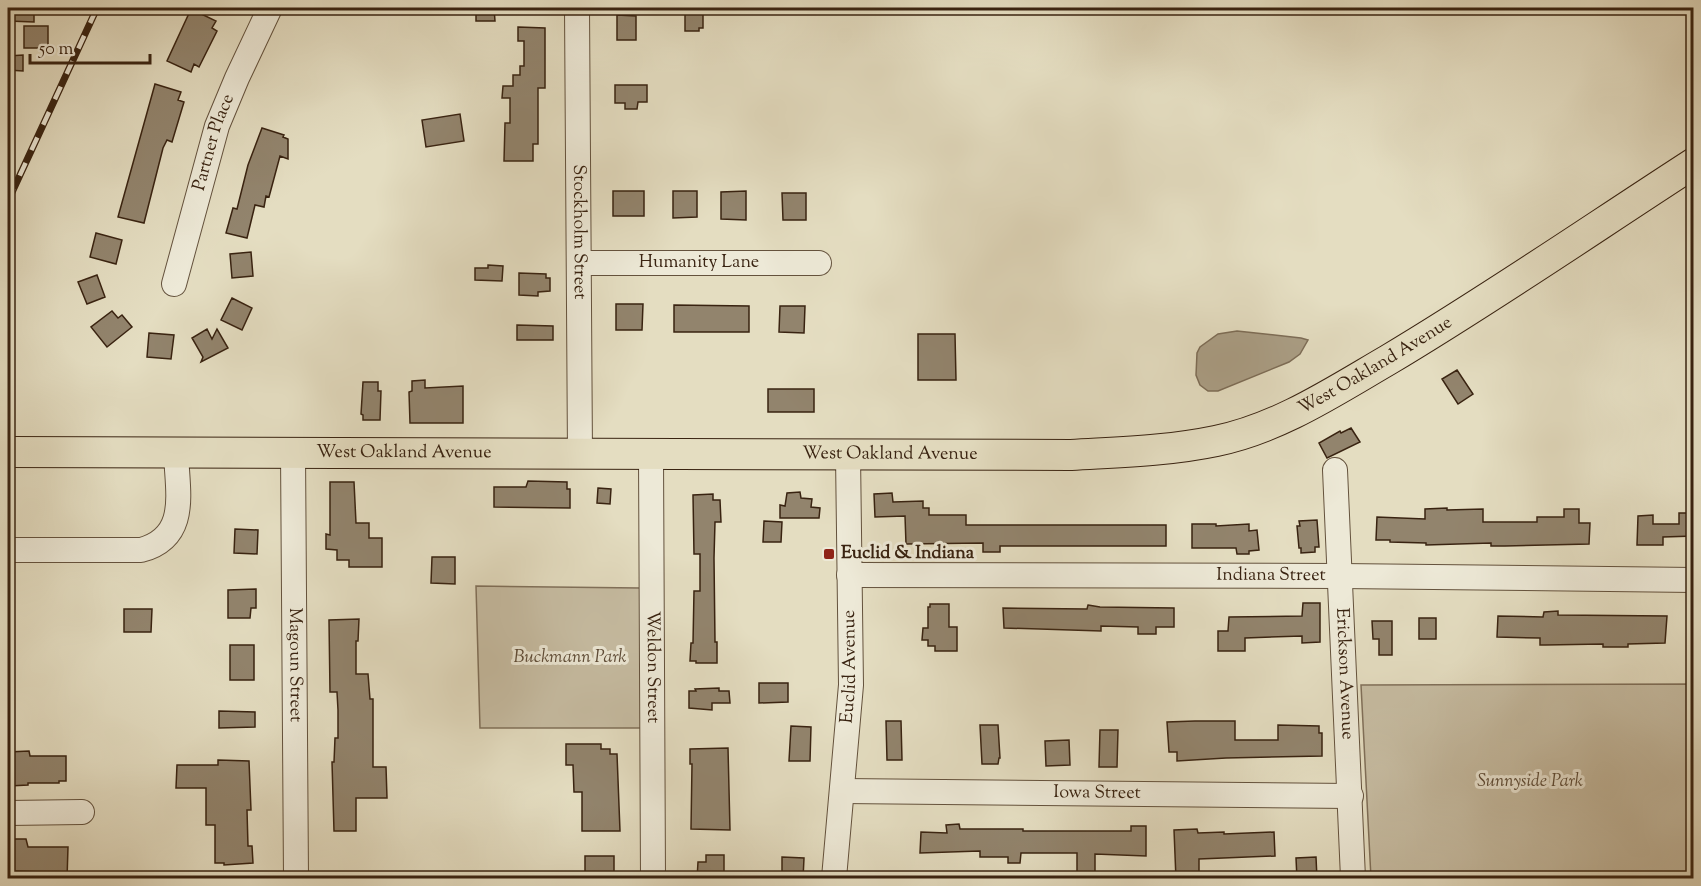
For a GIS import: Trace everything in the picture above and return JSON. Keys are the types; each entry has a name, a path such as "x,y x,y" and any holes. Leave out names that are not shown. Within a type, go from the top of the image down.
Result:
{"main road":[{"name":"West Oakland Avenue","path":"8,452 1071,455 1158,450 1217,441 1270,424 1312,405 1426,338 1694,163"}],"street":[{"name":"Partner Place","path":"174,284 217,126 270,8"},
{"name":"Stockholm Street","path":"577,8 580,455"},
{"name":"Humanity Lane","path":"579,263 819,263"},
{"path":"8,550 141,550 153,547 173,530 177,519 176,452"},
{"name":"Magoun Street","path":"293,452 296,879"},
{"name":"Euclid Avenue","path":"834,879 851,685 848,454"},
{"name":"Weldon Street","path":"651,455 653,879"},
{"name":"Erickson Avenue","path":"1335,470 1353,879"},
{"name":"Indiana Street","path":"849,575 1341,576 1694,580"},
{"name":"Iowa Street","path":"843,791 1351,796"},
{"path":"8,813 82,812"}],"green space":[{"name":"Buckmann Park","path":"476,586 640,588 642,728 480,728"},
{"name":"Sunnyside Park","path":"1693,684 1693,878 1371,878 1361,685"}],"shaded area":[{"path":"1237,331 1308,340 1300,354 1289,362 1218,391 1208,391 1200,385 1196,375 1197,353 1200,347 1218,334"}],"building":[{"path":"8,8 34,8 34,22 8,21"},
{"path":"476,8 494,8 495,21 476,21"},
{"path":"191,9 216,21 212,28 217,31 199,67 194,64 191,72 167,61"},
{"path":"685,11 703,11 703,28 699,28 699,31 685,31"},
{"path":"617,15 636,16 636,40 617,40"},
{"path":"24,26 48,26 48,48 24,48"},
{"path":"518,27 545,28 545,88 538,88 538,144 533,144 533,161 504,161 505,123 510,123 510,98 502,98 503,86 513,86 513,75 520,75 520,66 524,66 524,41 518,41"},
{"path":"23,55 23,71 8,70 8,56"},
{"path":"155,84 181,92 178,100 184,102 172,142 167,140 163,148 144,223 118,217"},
{"path":"615,85 647,85 647,102 638,102 637,109 625,109 625,103 615,103"},
{"path":"460,114 464,141 426,147 422,120"},
{"path":"262,128 284,135 283,137 288,139 288,159 280,156 269,197 266,196 264,207 255,205 247,238 226,233 233,208 237,209 248,165"},
{"path":"613,191 644,191 644,216 613,216"},
{"path":"673,191 697,191 697,217 673,218"},
{"path":"746,191 746,220 721,219 721,192"},
{"path":"782,193 806,193 806,220 783,220"},
{"path":"96,233 122,240 116,264 90,257"},
{"path":"251,252 253,276 232,278 230,254"},
{"path":"488,265 503,266 502,281 475,280 475,268 488,268"},
{"path":"519,273 546,274 546,278 550,278 550,291 538,292 538,296 519,295"},
{"path":"97,275 105,297 87,304 78,282"},
{"path":"232,298 252,308 242,330 221,320"},
{"path":"616,304 643,304 642,330 616,330"},
{"path":"674,305 749,306 749,332 674,332"},
{"path":"780,306 805,306 804,333 779,332"},
{"path":"112,311 118,318 122,315 132,327 107,347 91,327"},
{"path":"517,325 553,326 553,340 517,340"},
{"path":"207,329 212,339 217,329 228,348 201,362 203,357 192,338"},
{"path":"149,333 174,335 171,359 147,357"},
{"path":"918,334 955,334 956,380 918,380"},
{"path":"1457,370 1473,394 1458,404 1442,379"},
{"path":"425,380 425,388 463,386 463,423 410,423 409,392 412,391 412,381"},
{"path":"363,382 378,382 378,391 381,391 380,420 363,420 361,414"},
{"path":"768,389 814,389 814,412 768,412"},
{"path":"1351,428 1360,442 1327,458 1319,443 1340,431 1341,433"},
{"path":"528,481 567,482 567,489 570,489 570,508 494,507 494,487 526,487"},
{"path":"330,482 354,482 356,523 369,523 369,538 382,538 382,567 349,567 349,560 337,560 337,550 326,549 326,534 330,535"},
{"path":"598,488 611,489 610,504 597,503"},
{"path":"800,492 801,498 812,499 811,507 820,508 819,518 780,518 780,505 785,506 787,493"},
{"path":"892,493 893,502 923,501 923,508 929,508 929,515 966,515 966,525 1166,525 1166,546 1000,546 1000,552 983,552 983,543 906,544 905,516 875,517 874,494"},
{"path":"713,494 713,500 720,500 721,522 715,522 717,663 696,663 696,661 690,661 691,643 693,643 694,591 700,591 700,554 694,554 693,495"},
{"path":"1447,508 1447,510 1483,509 1483,522 1537,522 1537,517 1564,517 1564,509 1579,509 1579,523 1590,523 1589,544 1426,545 1426,543 1376,540 1377,517 1425,519 1425,509"},
{"path":"1679,513 1694,513 1694,536 1663,537 1663,545 1637,545 1638,516 1653,515 1653,524 1679,524"},
{"path":"1317,520 1319,547 1315,547 1315,552 1301,553 1297,526 1300,526 1299,521"},
{"path":"764,521 782,522 781,542 763,542"},
{"path":"1192,524 1216,524 1216,526 1249,524 1249,531 1257,530 1259,550 1249,551 1249,554 1237,554 1236,548 1192,548"},
{"path":"235,529 258,530 257,554 234,553"},
{"path":"432,557 455,557 455,584 431,583"},
{"path":"256,589 256,608 251,608 250,618 228,618 228,590"},
{"path":"1303,603 1320,603 1320,642 1302,643 1302,636 1245,638 1245,651 1218,651 1218,631 1228,631 1229,617 1302,616"},
{"path":"930,604 949,604 949,627 957,627 957,651 935,651 935,646 928,646 928,640 922,640 923,628 928,628"},
{"path":"1088,605 1174,608 1174,627 1156,627 1156,634 1138,634 1138,627 1101,626 1101,631 1004,628 1003,608 1087,609"},
{"path":"124,609 152,609 151,632 124,632"},
{"path":"1558,611 1558,615 1667,616 1665,643 1628,644 1628,647 1603,647 1603,644 1540,645 1540,638 1497,637 1498,616 1543,617 1544,612"},
{"path":"1419,618 1436,618 1436,639 1419,639"},
{"path":"359,619 356,674 368,674 370,699 373,699 373,767 386,767 387,798 356,798 356,831 334,831 332,762 334,762 335,738 338,738 338,710 337,692 330,692 329,620"},
{"path":"1372,621 1392,621 1392,655 1379,655 1379,639 1373,639"},
{"path":"230,645 254,645 254,680 230,680"},
{"path":"759,683 788,683 788,702 759,703"},
{"path":"719,688 719,691 729,691 730,703 712,703 712,710 689,708 689,691"},
{"path":"219,711 255,712 255,727 219,728"},
{"path":"886,721 901,721 902,760 887,760"},
{"path":"1235,721 1235,740 1278,740 1278,725 1319,726 1319,733 1322,733 1322,756 1177,761 1177,752 1169,752 1167,722"},
{"path":"980,725 998,725 1000,758 998,764 982,764"},
{"path":"791,726 811,727 810,761 789,761"},
{"path":"1100,730 1118,730 1117,767 1099,767"},
{"path":"1069,740 1070,765 1046,766 1045,741"},
{"path":"566,744 601,744 601,749 610,749 610,754 617,754 620,831 582,831 582,792 574,792 573,765 566,765"},
{"path":"728,748 730,830 691,829 692,764 690,764 690,749"},
{"path":"29,751 30,756 66,756 66,781 9,786 8,752"},
{"path":"218,760 249,761 251,810 247,810 248,846 252,846 253,863 224,865 224,863 215,863 215,825 206,825 206,788 176,788 177,765 218,765"},
{"path":"959,824 960,829 1023,829 1023,831 1131,831 1131,826 1146,826 1146,856 1095,854 1095,879 1077,879 1077,853 1021,853 1020,863 1008,863 1008,857 980,857 980,851 920,853 921,832 947,833 946,825"},
{"path":"1197,829 1198,833 1274,832 1275,856 1199,859 1199,879 1176,879 1174,830"},
{"path":"11,839 26,839 28,847 68,847 67,879 44,879 44,872 8,871 8,845 11,845"},
{"path":"706,855 724,855 724,879 697,879 698,862 706,862"},
{"path":"585,856 614,856 614,879 585,879"},
{"path":"782,857 804,858 803,879 782,879"},
{"path":"1316,857 1317,879 1297,879 1296,858"}],"railway":[{"path":"8,201 97,8"}],"place":[{"name":"Euclid & Indiana","path":"829,554"}]}
